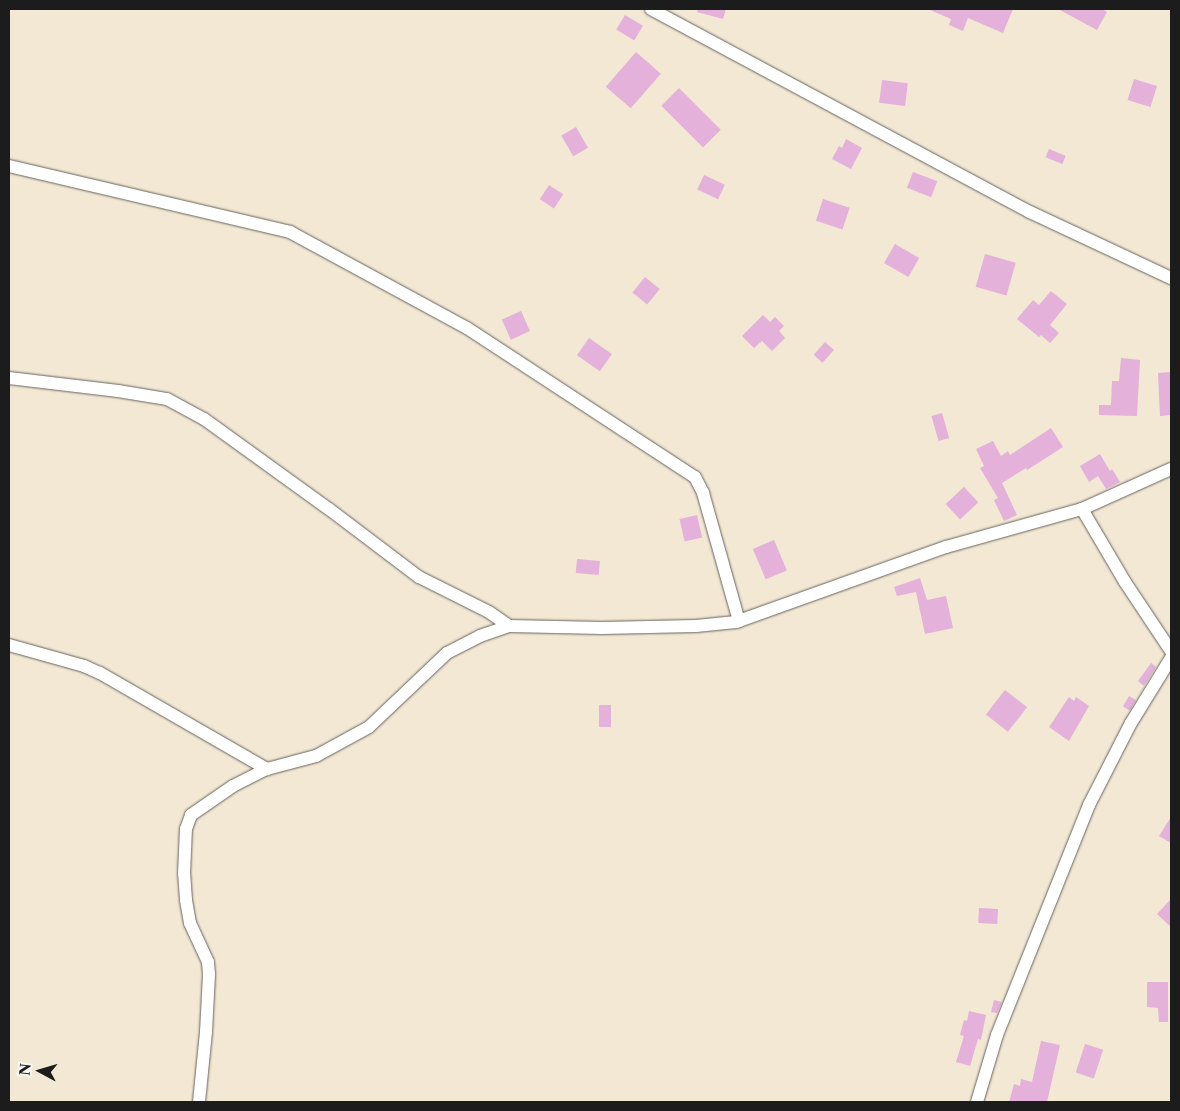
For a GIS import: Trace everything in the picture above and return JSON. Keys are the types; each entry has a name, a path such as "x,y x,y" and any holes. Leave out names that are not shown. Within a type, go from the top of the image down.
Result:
{"street":[{"path":"651,9 1030,212 1171,278"},
{"path":"9,166 290,232 467,328 694,476 703,493 739,621"},
{"path":"9,378 167,399 204,419 419,577 489,612 508,626"},
{"path":"199,1102 206,1032 209,974 208,962 190,923 186,900 184,874 188,821 191,815 233,786 267,770 316,756 369,727 447,653 480,636 508,626 602,628 718,625 739,621 946,547 1082,509 1171,469"},
{"path":"1082,509 1124,582 1171,651"},
{"path":"9,645 84,666 100,673 267,770"},
{"path":"977,1102 996,1035 1089,805 1131,723 1171,658"}],"building":[{"path":"698,9 726,9 723,19 697,12"},
{"path":"928,9 1013,9 1003,33 968,18 963,31 949,25 951,19"},
{"path":"1058,9 1102,9 1107,12 1097,30"},
{"path":"625,15 643,26 634,40 616,30"},
{"path":"636,52 661,74 631,108 606,87"},
{"path":"1134,79 1157,86 1151,107 1128,100"},
{"path":"882,80 908,83 905,106 879,103"},
{"path":"679,88 721,130 703,147 661,106"},
{"path":"576,127 588,148 573,156 561,136"},
{"path":"846,139 862,148 851,169 832,159 839,146 842,148"},
{"path":"1049,149 1066,156 1062,164 1046,157"},
{"path":"913,172 937,181 931,197 907,188"},
{"path":"704,175 725,185 718,199 697,190"},
{"path":"549,185 563,194 554,209 540,199"},
{"path":"823,199 850,208 843,230 816,221"},
{"path":"895,244 919,258 908,277 884,263"},
{"path":"985,254 1016,263 1006,296 976,287"},
{"path":"645,277 660,289 647,305 632,293"},
{"path":"1051,291 1067,304 1050,325 1059,333 1050,343 1041,335 1039,337 1017,319 1033,300 1039,305"},
{"path":"521,311 530,331 511,340 502,320"},
{"path":"763,315 770,322 775,317 784,326 779,331 785,338 772,351 762,341 754,348 742,336"},
{"path":"589,338 612,354 600,371 577,355"},
{"path":"825,342 834,350 823,363 814,355"},
{"path":"1121,358 1140,360 1137,416 1099,415 1099,405 1111,405 1112,381 1119,381"},
{"path":"1171,372 1171,415 1160,416 1158,373"},
{"path":"942,413 949,438 939,441 931,416"},
{"path":"1051,428 1063,447 1027,470 1026,468 1002,483 1017,515 1004,521 994,500 998,498 980,468 984,466 976,449 993,441 1001,456 1008,451 1010,455"},
{"path":"1100,454 1110,471 1112,469 1120,482 1106,489 1098,476 1089,482 1080,466"},
{"path":"964,487 978,502 960,519 946,504"},
{"path":"697,515 702,537 685,541 679,519"},
{"path":"774,540 787,570 766,579 753,549"},
{"path":"577,559 600,561 599,575 576,573"},
{"path":"920,578 927,600 946,596 953,628 925,634 916,592 897,596 894,587"},
{"path":"1151,663 1156,667 1144,686 1138,681"},
{"path":"1005,690 1027,707 1008,732 986,714"},
{"path":"1129,696 1136,700 1130,710 1123,706"},
{"path":"1069,697 1074,701 1076,697 1089,706 1069,741 1049,727"},
{"path":"599,705 611,705 611,727 599,727"},
{"path":"1171,817 1171,843 1159,836"},
{"path":"1171,899 1171,927 1157,914"},
{"path":"979,908 998,909 997,924 978,923"},
{"path":"1147,982 1168,982 1168,1022 1159,1022 1158,1008 1147,1007"},
{"path":"994,1000 1002,1002 997,1013 991,1012"},
{"path":"969,1011 986,1015 981,1040 978,1039 970,1066 956,1062 964,1036 960,1035 964,1020 967,1021"},
{"path":"1041,1041 1060,1045 1047,1102 1009,1102 1014,1084 1020,1086 1021,1079 1032,1082"},
{"path":"1085,1044 1103,1050 1094,1078 1076,1073"}]}
